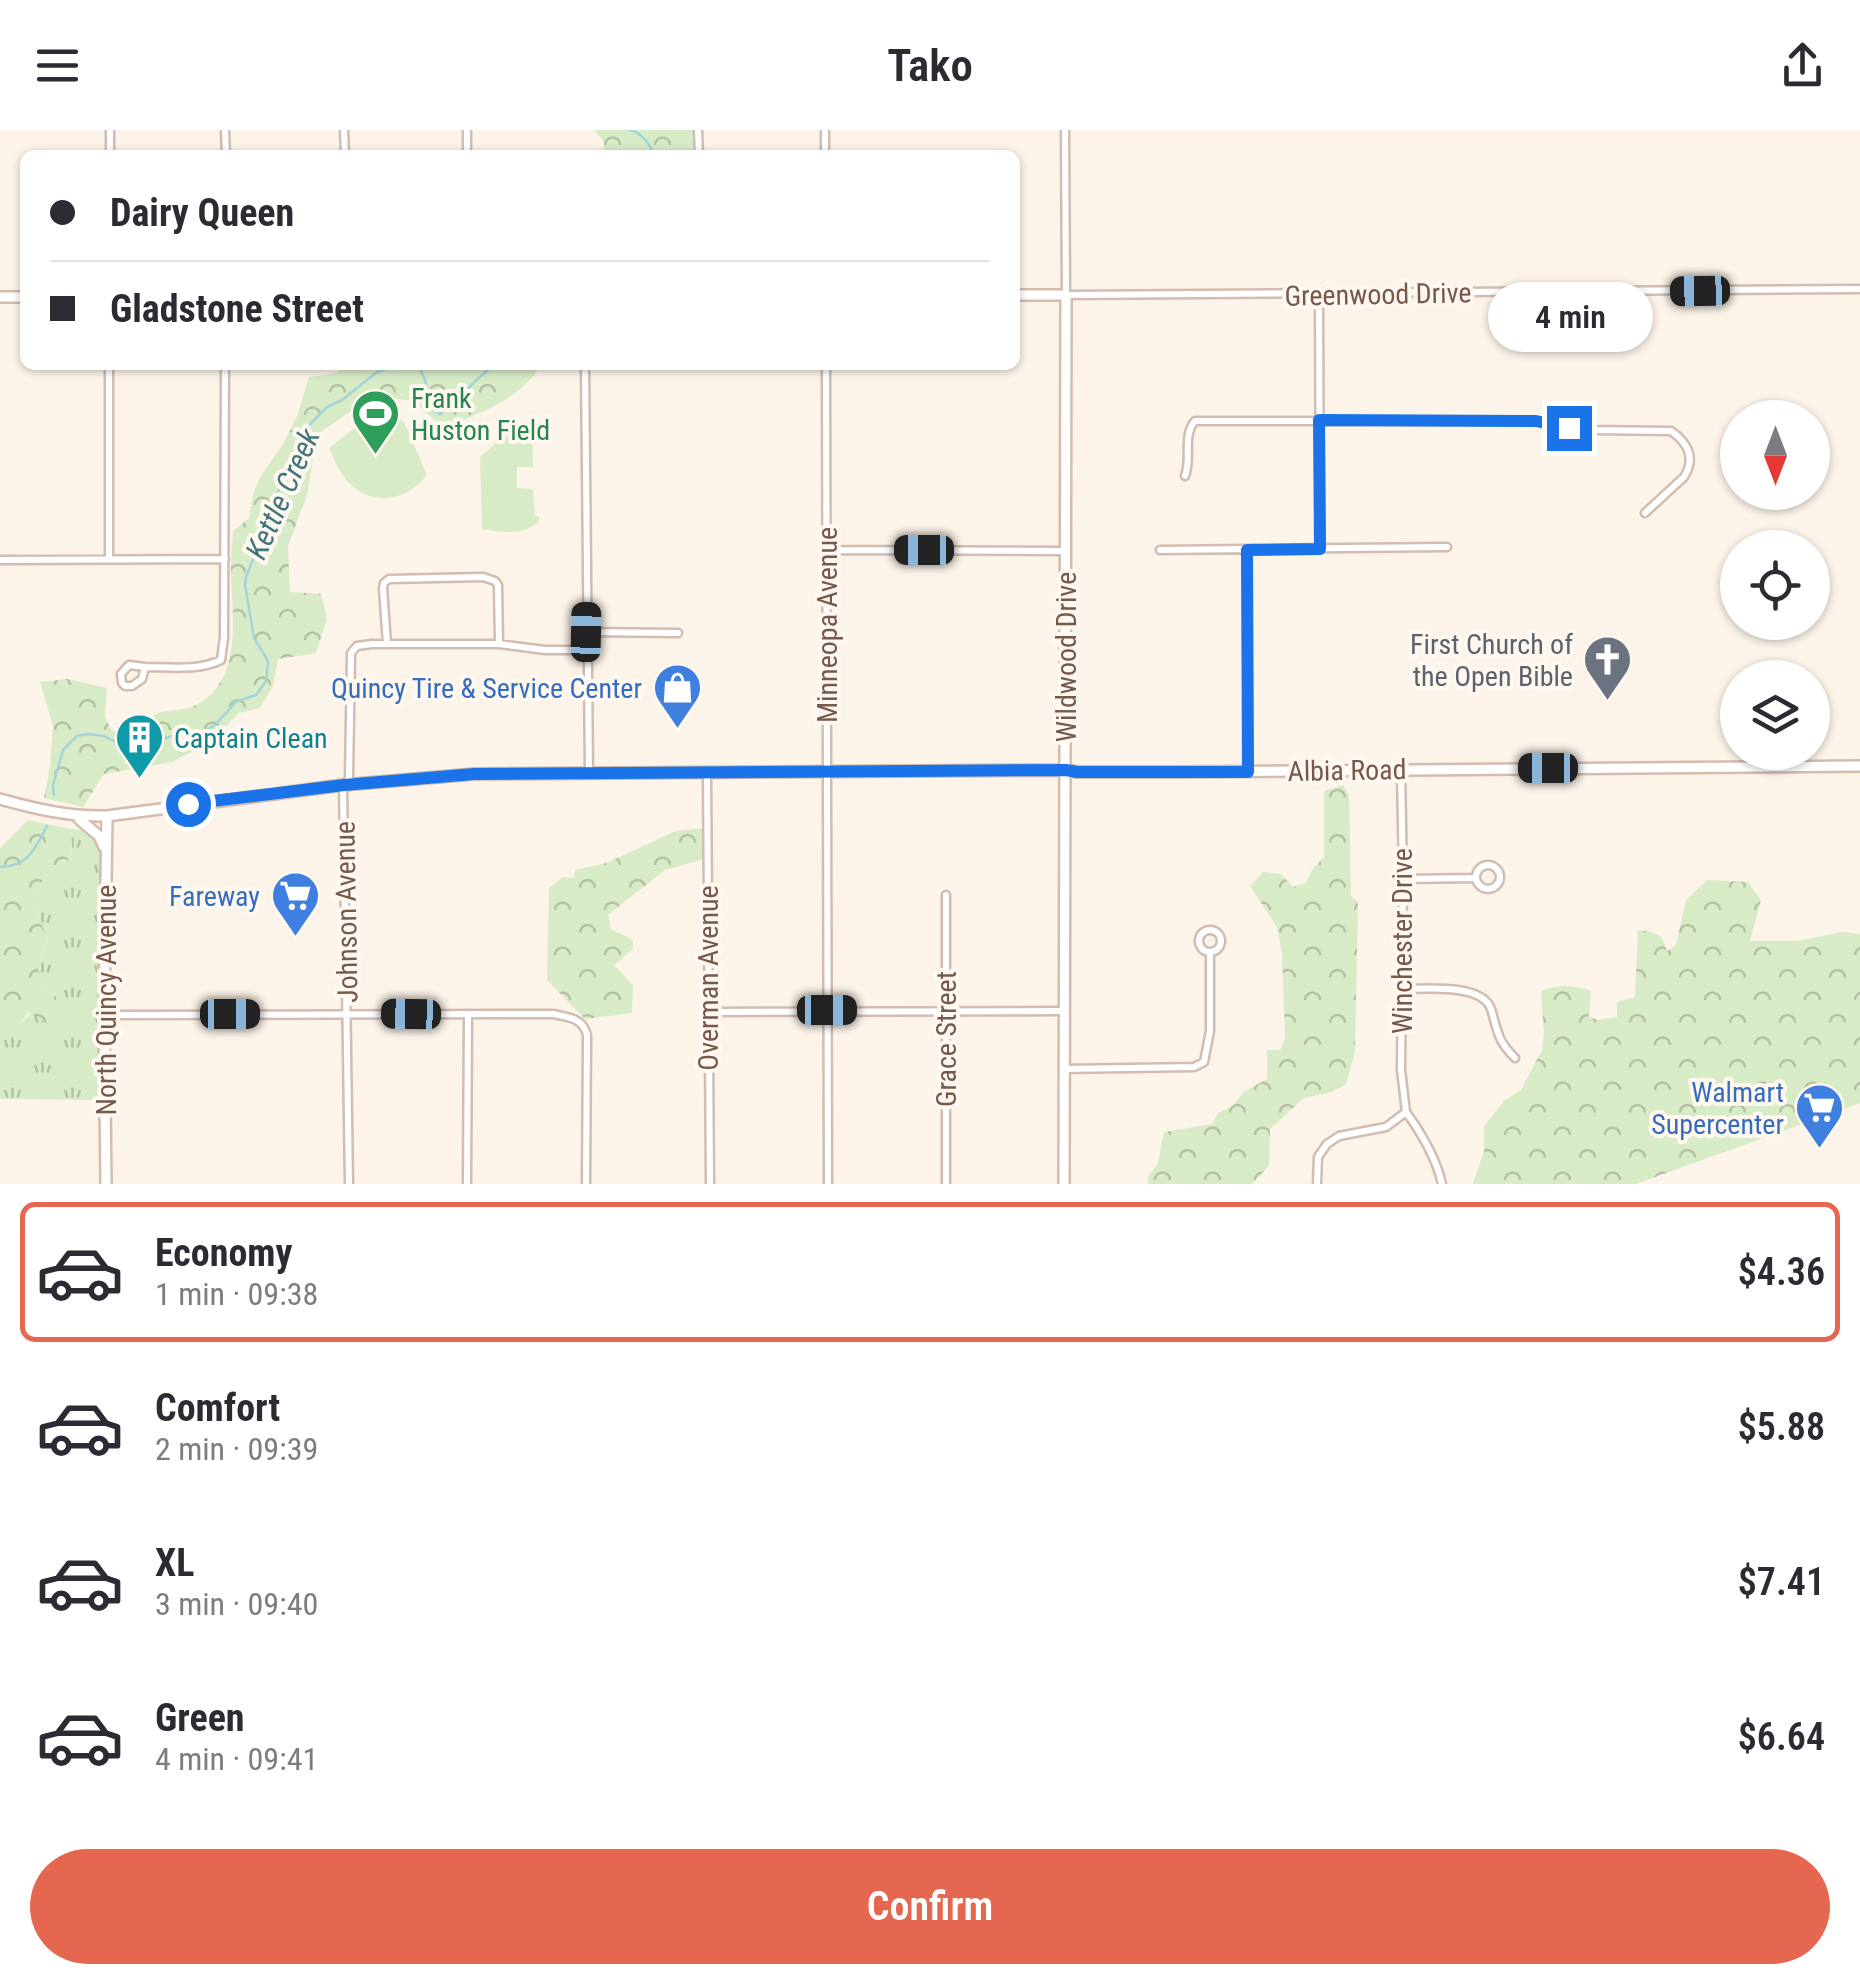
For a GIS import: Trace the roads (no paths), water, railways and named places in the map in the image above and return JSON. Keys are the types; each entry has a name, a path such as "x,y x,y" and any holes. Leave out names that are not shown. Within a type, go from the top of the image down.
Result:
{"street":[{"name":"Wildwood Drive","path":"1064,1184 1065,130"},
{"name":"Greenwood Drive","path":"1020,295 1860,289"},
{"path":"1319,295 1320,549"},
{"path":"108,370 109,559"},
{"path":"145,666 210,665 221,660 224,650 225,370"},
{"path":"585,370 589,774"},
{"name":"Minneopa Avenue","path":"826,370 828,1184"},
{"path":"1185,476 1188,430 1196,421 1536,421 1590,430 1670,431 1682,438 1688,448 1688,470 1645,513"},
{"path":"1160,550 1447,547"},
{"path":"826,550 1066,551"},
{"path":"1247,550 1248,772"},
{"path":"0,560 224,559"},
{"path":"499,644 495,581 483,576 389,578 384,583 387,644 499,644 586,650"},
{"path":"586,632 678,633"},
{"name":"Johnson Avenue","path":"349,1184 344,785 350,779 350,652 357,646 387,644"},
{"name":"Albia Road","path":"0,799 76,817 344,785 474,774 1860,766"},
{"name":"Winchester Drive","path":"1401,770 1402,1088 1406,1112"},
{"name":"Overman Avenue","path":"707,773 710,1184"},
{"name":"North Quincy Avenue","path":"106,1184 108,816"},
{"path":"76,817 99,836 107,854"},
{"path":"1403,879 1476,878"},
{"name":"Grace Street","path":"946,894 946,1184"},
{"path":"1063,1068 1190,1067 1204,1062 1210,1031 1210,953"},
{"path":"1402,989 1464,990 1478,994 1488,1002 1501,1044 1515,1058"},
{"path":"710,1012 1064,1011"},
{"path":"467,1184 468,1014"},
{"path":"104,1015 553,1014 578,1020 586,1029 586,1184"},
{"path":"1317,1184 1318,1157 1326,1144 1339,1136 1386,1127 1406,1112 1438,1165 1442,1184"}],"waterway":[{"name":"Kettle Creek","path":"629,130 644,139 652,150"},
{"name":"Kettle Creek","path":"54,795 63,750 77,736 104,736 129,749 140,750 168,737 203,732 237,701 256,695 266,681 268,661 254,638 245,585 268,513 310,424 327,407 383,370"},
{"name":"Kettle Creek","path":"420,370 431,409 440,414 488,370"},
{"name":"Kettle Creek","path":"0,867 24,860 47,826"}],"place":[{"name":"Frank Huston Field","path":"376,456"},
{"name":"First Church of the Open Bible","path":"1608,702"},
{"name":"Quincy Tire & Service Center","path":"677,730"},
{"name":"Captain Clean","path":"139,780"},
{"name":"Fareway","path":"295,938"},
{"name":"Walmart Supercenter","path":"1819,1150"}]}
